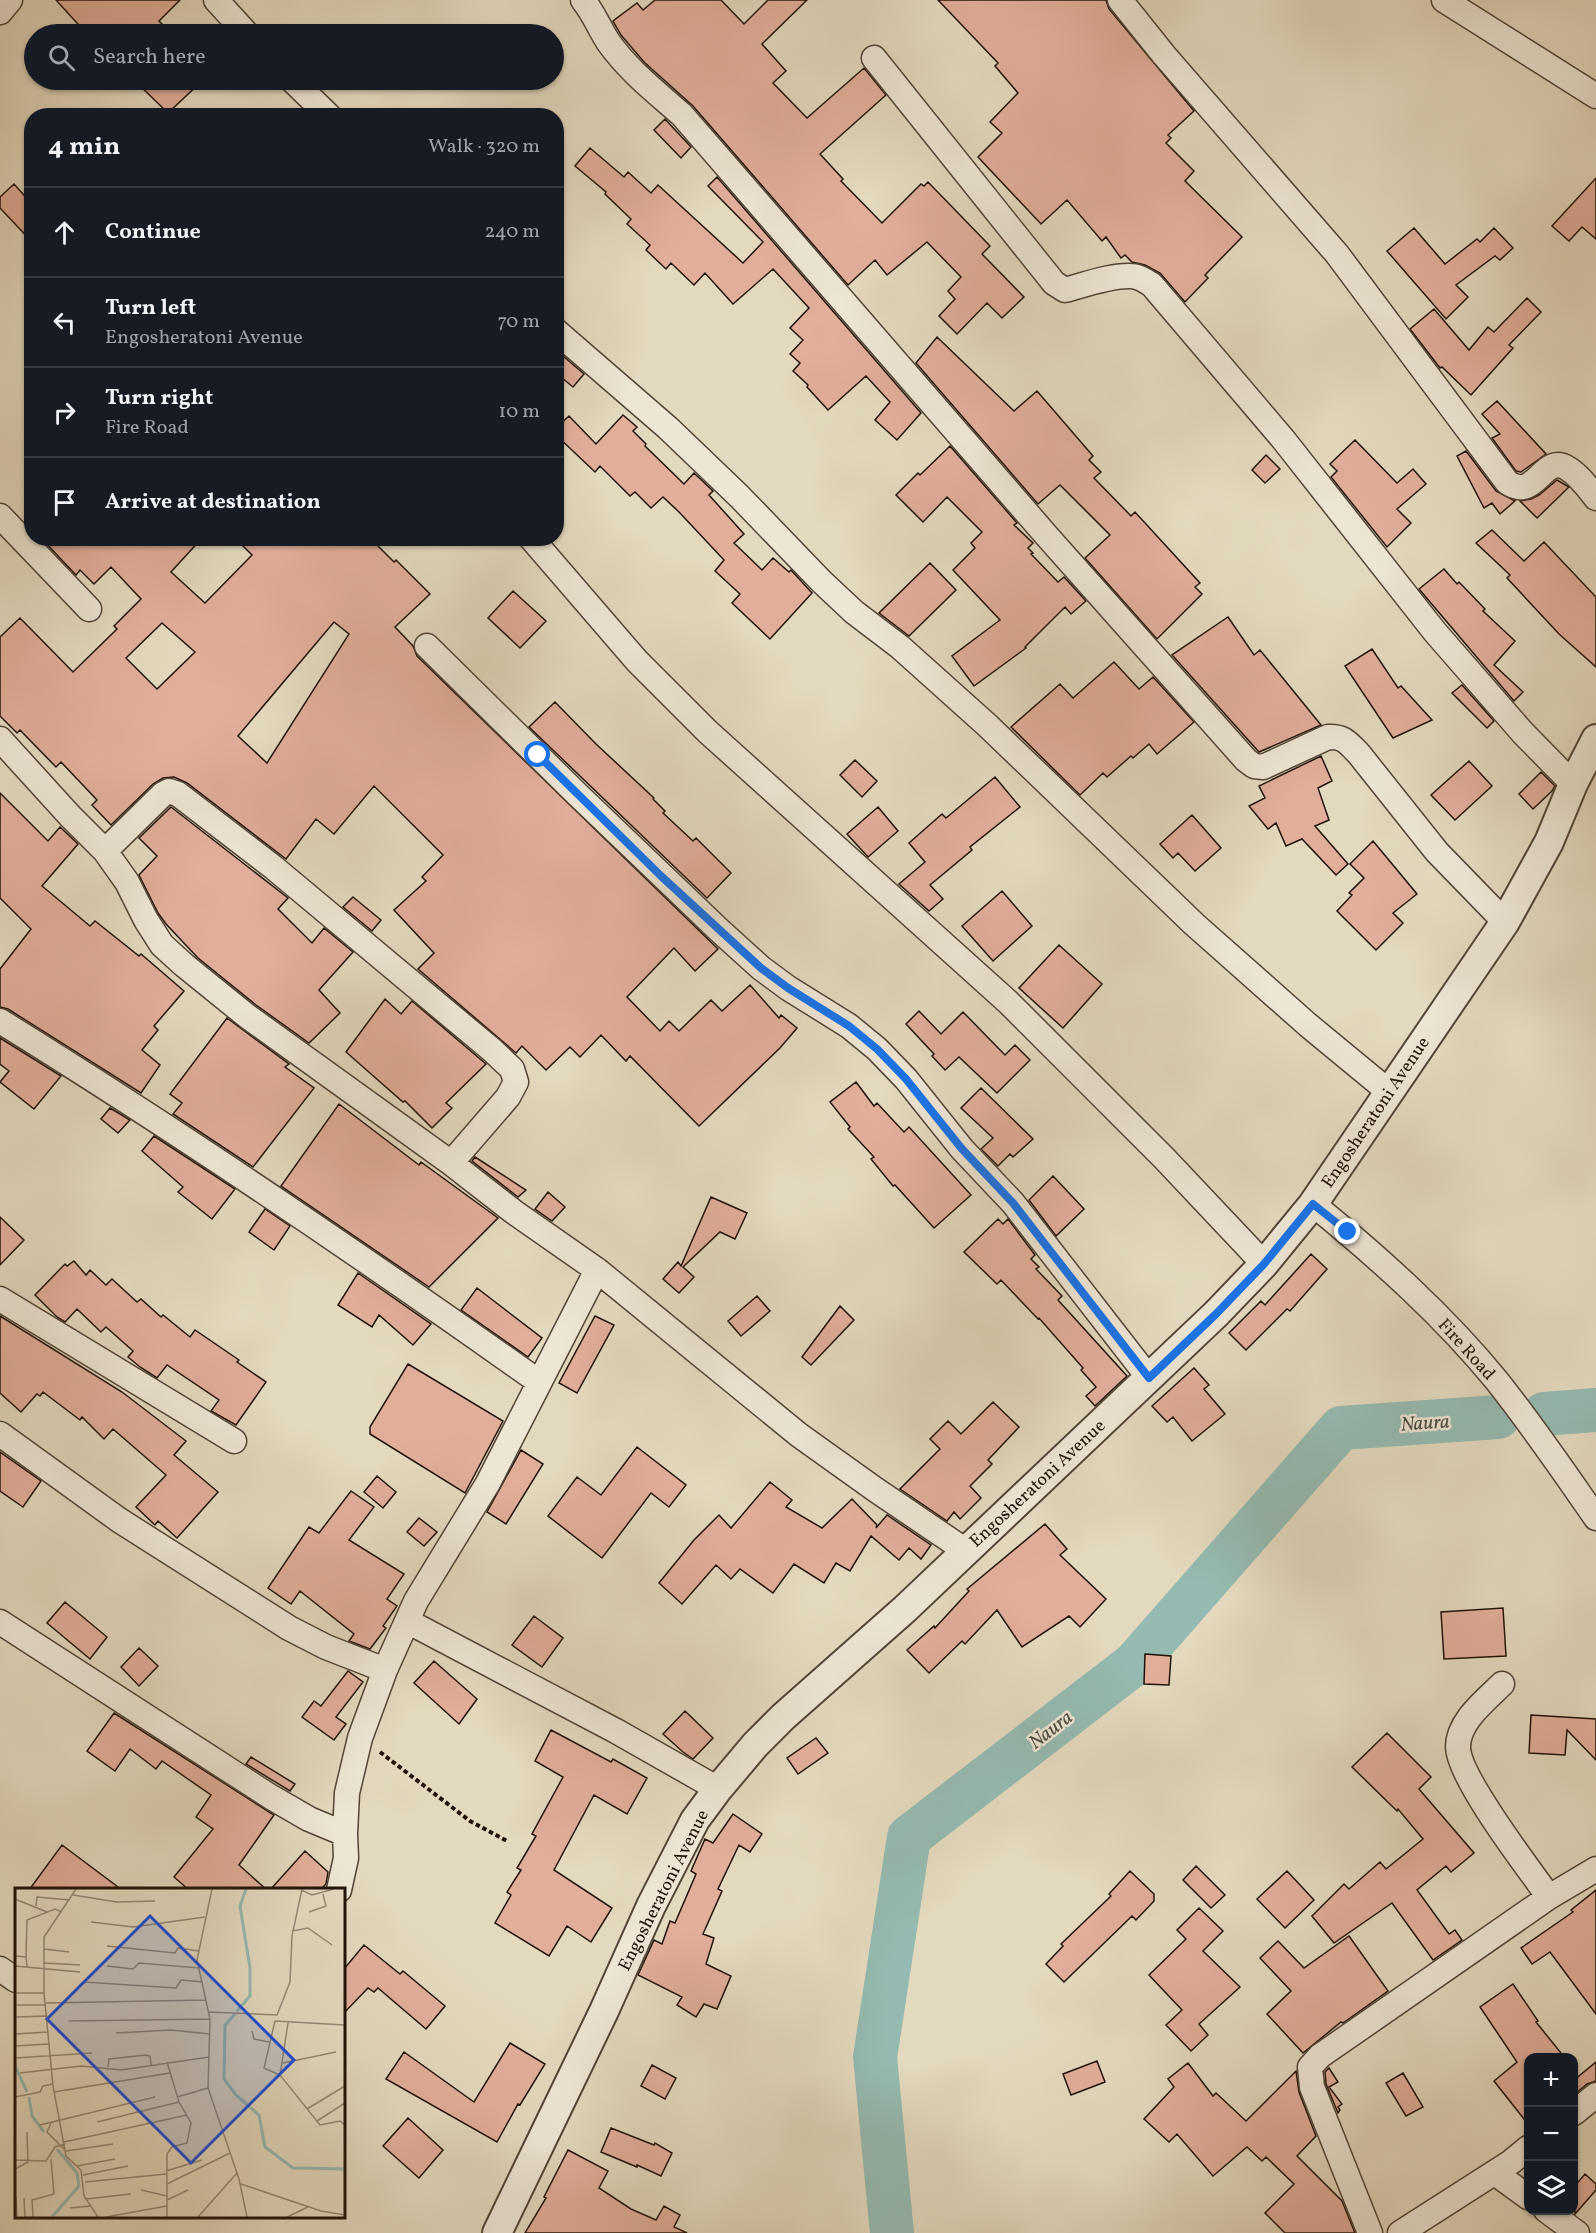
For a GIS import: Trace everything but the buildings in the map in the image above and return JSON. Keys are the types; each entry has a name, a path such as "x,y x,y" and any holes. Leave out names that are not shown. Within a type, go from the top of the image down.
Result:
{"street":[{"path":"0,12 10,0"},
{"path":"216,0 239,24"},
{"path":"582,0 595,15 608,42 630,69 682,115 1046,535 1246,760 1254,766 1263,767 1328,737 1338,736 1348,743 1437,852 1505,922"},
{"path":"1120,0 1164,55 1336,254 1507,482 1514,487 1524,487 1556,464 1567,467 1584,482 1596,498"},
{"path":"1444,0 1596,96"},
{"path":"874,58 1054,283 1065,290 1130,275 1141,278 1152,285 1283,440 1442,640 1523,733 1573,784"},
{"path":"302,90 321,108"},
{"path":"564,338 668,428 740,497 822,582 854,612 900,647 987,725 1194,924 1308,1025 1389,1091"},
{"path":"3,524 24,545"},
{"path":"25,546 89,609"},
{"path":"538,546 637,660 700,724 1008,1002 1109,1101 1264,1264"},
{"path":"427,646 577,795 718,930 761,968 788,988 849,1026 892,1064 962,1149 1013,1203 1149,1378"},
{"path":"0,739 105,851 127,882 146,920 162,945 184,965 247,1016 451,1163 514,1212 597,1270 799,1435 966,1551"},
{"name":"Engosheratoni Avenue","path":"497,2233 604,2011 651,1906 695,1820 755,1745 783,1717 905,1609 1216,1314 1264,1264 1313,1204 1505,922 1549,842 1573,784 1596,739"},
{"path":"105,851 163,794 169,791 178,794 273,867 492,1050 512,1070 516,1082 508,1097 451,1163"},
{"path":"0,1021 128,1102 340,1243 539,1382"},
{"name":"Fire Road","path":"1313,1204 1388,1266 1432,1310 1496,1381 1596,1518"},
{"path":"339,1888 346,1858 347,1793 360,1737 385,1670 416,1601 488,1483 597,1270"},
{"path":"0,1299 234,1441"},
{"path":"0,1434 119,1520 289,1628 326,1647 385,1670"},
{"path":"407,1621 616,1731 718,1790"},
{"path":"0,1622 272,1797 309,1819 345,1834"},
{"path":"1502,1684 1464,1726 1458,1746 1461,1761 1486,1807 1549,1897"},
{"path":"1370,2233 1312,2087 1310,2067 1320,2056 1549,1897 1596,1869"},
{"path":"0,1969 15,1979"},
{"path":"1578,2110 1596,2095"},
{"path":"1400,2233 1495,2173 1524,2151"},
{"path":"1495,2173 1524,2194"},
{"path":"1552,2215 1577,2233"}],"path":[{"path":"360,1737 470,1821 507,1841"}],"waterway":[{"name":"Naura","path":"1544,1414 1596,1410"},
{"name":"Naura","path":"892,2233 875,2057 909,1837 1134,1664 1341,1428 1498,1417"}],"route":[{"path":"538,755 661,876 761,968 788,988 849,1026 877,1049 906,1079 962,1149 1013,1203 1149,1378 1264,1264 1313,1204 1348,1232"}]}
